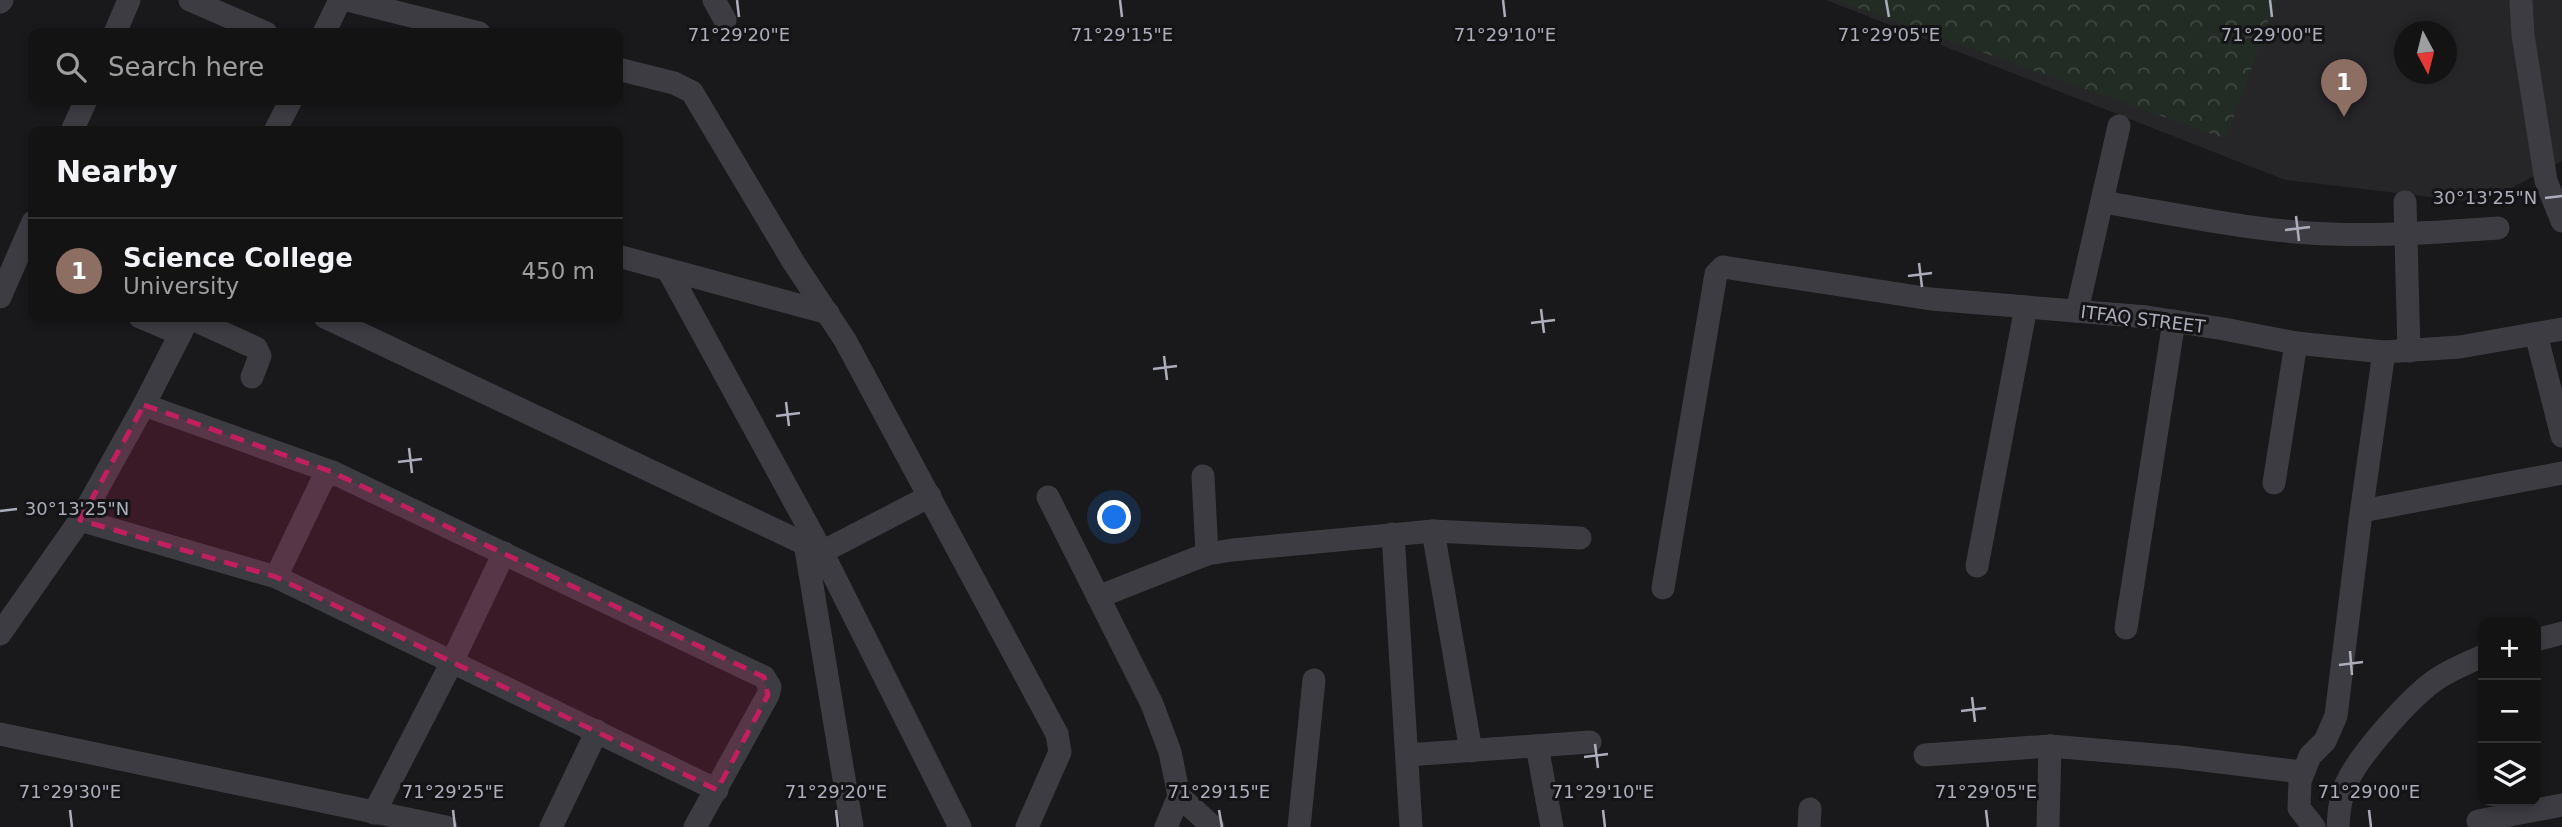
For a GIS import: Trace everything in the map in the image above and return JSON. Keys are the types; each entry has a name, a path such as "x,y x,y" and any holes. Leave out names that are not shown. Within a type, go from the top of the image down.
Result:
{"street":[{"path":"117,28 129,0"},
{"path":"191,0 255,28"},
{"path":"326,28 340,0"},
{"path":"348,0 459,28"},
{"path":"2521,0 2523,36 2546,181 2562,221"},
{"path":"623,70 674,83 692,92 794,263 828,313 930,496 1057,734 1060,752 1027,827"},
{"path":"74,126 84,105"},
{"path":"278,126 288,105"},
{"path":"2077,311 2119,126"},
{"path":"2102,202 2254,226 2330,234 2406,234 2498,228"},
{"path":"2405,202 2409,351"},
{"path":"0,297 28,234"},
{"path":"623,257 828,313"},
{"name":"ITFAQ STREET","path":"1663,588 1717,274 1723,267 1931,299 2174,321 2295,343 2384,352 2459,346 2562,329"},
{"path":"668,270 960,827"},
{"path":"1977,566 2026,307"},
{"path":"2126,628 2174,321"},
{"path":"336,322 814,547 930,496"},
{"path":"0,634 80,520 186,323 256,348 260,356 251,377"},
{"path":"2536,334 2562,436"},
{"path":"2274,483 2295,343"},
{"path":"2314,827 2299,808 2299,788 2302,772 2310,756 2325,741 2336,716 2384,352"},
{"path":"144,405 332,472 764,677 770,687 768,695 695,827"},
{"path":"276,577 322,481 332,472"},
{"path":"2362,511 2562,473"},
{"path":"1203,476 1207,554"},
{"path":"1048,497 1153,704 1170,752 1180,796 1213,827"},
{"path":"80,520 276,577 717,790"},
{"path":"1098,597 1207,554 1433,531 1580,538"},
{"path":"1433,531 1471,751"},
{"path":"1393,534 1412,827"},
{"path":"814,547 852,827"},
{"path":"374,813 452,662 504,553"},
{"path":"2541,639 2562,633"},
{"path":"2338,827 2339,806 2346,785 2357,764 2390,724 2434,681 2478,659"},
{"path":"1299,827 1314,680"},
{"path":"551,827 597,731"},
{"path":"0,734 446,827"},
{"path":"1407,755 1590,743"},
{"path":"1537,746 1552,827"},
{"path":"1925,755 2050,746 2179,757 2302,772"},
{"path":"2048,827 2050,746"},
{"path":"1166,827 1180,796"},
{"path":"2477,821 2562,805"}],"highlighted area":[{"path":"144,405 332,472 764,677 768,695 717,790 276,577 80,520"}],"shaded area":[{"path":"1826,0 2562,0 2562,161 2483,203 2285,180"}],"green space":[{"path":"1835,0 2276,0 2226,139"}],"place":[{"name":"Science College","path":"2344,117"}]}
